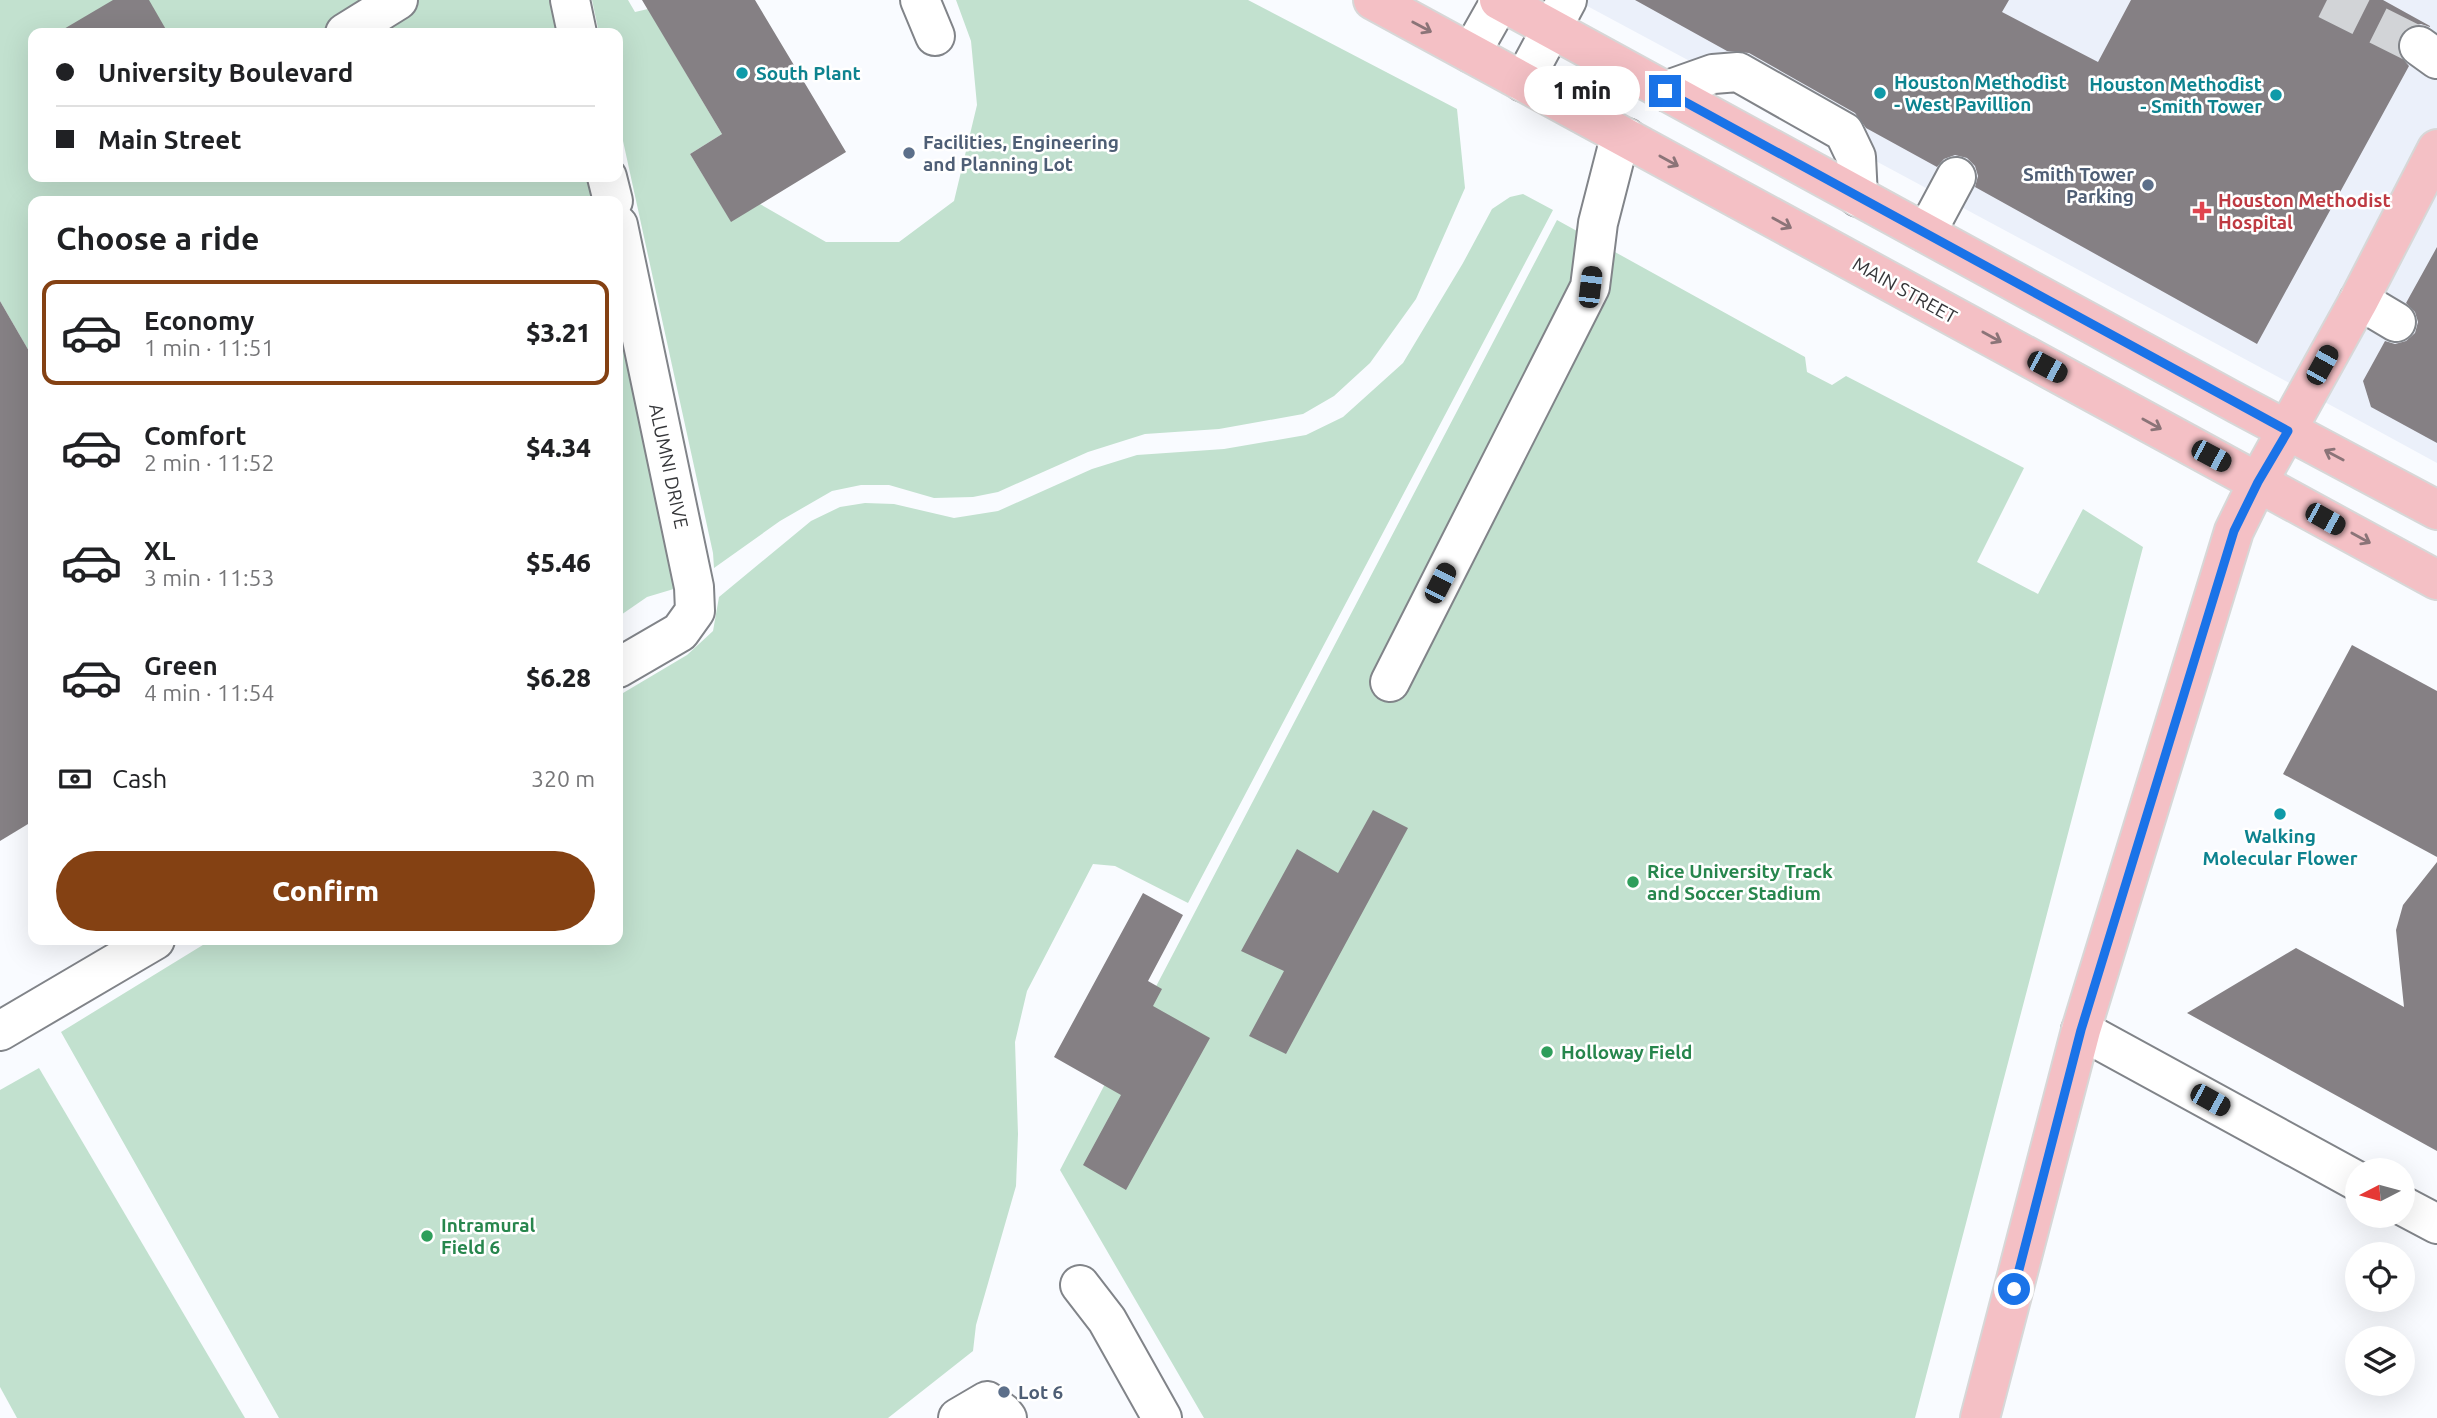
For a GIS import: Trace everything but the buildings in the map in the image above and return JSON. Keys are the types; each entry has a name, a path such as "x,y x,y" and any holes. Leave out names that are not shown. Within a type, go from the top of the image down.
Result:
{"main road":[{"name":"MAIN STREET","path":"1373,0 2437,580"},
{"path":"1500,0 1559,15 1665,91 2437,510"},
{"path":"1980,1418 2081,1030 2234,531 2437,149"}],"street":[{"path":"353,28 398,0"},
{"path":"570,0 576,28"},
{"path":"920,0 935,36"},
{"path":"1471,53 1500,0"},
{"path":"1523,82 1559,15"},
{"path":"1665,91 1713,74 1738,72 1844,132 1856,157 1858,197"},
{"path":"1390,682 1590,287 1601,211 1617,149 1627,138"},
{"path":"1926,233 1956,177"},
{"name":"ALUMNI DRIVE","path":"623,249 694,587 695,611 680,632 623,665"},
{"path":"2358,300 2396,322"},
{"path":"0,1031 147,945"},
{"path":"2081,1030 2345,1174"},
{"path":"2415,1212 2437,1224"},
{"path":"1080,1285 1107,1320 1162,1418"},
{"path":"958,1418 987,1401 1007,1418"}],"shaded area":[{"name":"Houston Methodist Hospital","path":"1576,0 2437,0 2437,463 2360,421"}],"green space":[{"path":"0,0 552,0 558,28 28,28 28,182 590,182 594,196 28,196 28,349 0,301"},
{"path":"592,0 628,0 635,12 648,9 722,134 690,154 731,221 760,204 826,242 899,242 954,201 977,105 971,41 956,0 1248,0 1457,109 1465,188 1416,299 1370,363 1334,396 1303,414 1219,429 1145,434 1088,452 998,492 973,497 934,498 889,485 861,485 832,491 780,521 714,568 713,553 623,141 623,28 598,28"},
{"path":"1523,194 1553,210 1188,903 1115,866 1093,864 1027,991 1015,1042 1018,1134 1016,1186 976,1325 973,1351 888,1418 279,1418 61,1032 203,945 623,945 623,693 687,655 713,631 719,597 811,521 840,507 865,503 894,504 954,518 998,511 1092,469 1137,455 1224,449 1306,435 1343,417 1403,363 1492,209 1510,197"},
{"name":"Rice University Track and Soccer Stadium","path":"1557,220 1805,357 1807,372 1832,385 1846,376 2024,468 1977,562 2038,594 2083,509 2143,547 1915,1418 1204,1418 1060,1170"},
{"path":"623,334 677,588 647,597 623,614"},
{"path":"39,1068 245,1418 17,1418 0,1387 0,1090"}],"tunnel":[{"path":"2327,0 2419,46"}],"place":[{"name":"South Plant","path":"742,73"},
{"name":"Houston Methodist - West Pavillion","path":"1880,93"},
{"name":"Houston Methodist - Smith Tower","path":"2276,95"},
{"name":"Facilities, Engineering and Planning Lot","path":"909,153"},
{"name":"Smith Tower Parking","path":"2148,185"},
{"name":"Houston Methodist Hospital","path":"2202,211"},
{"name":"Walking Molecular Flower","path":"2280,814"},
{"name":"Rice University Track and Soccer Stadium","path":"1633,882"},
{"name":"Holloway Field","path":"1547,1052"},
{"name":"Intramural Field 6","path":"427,1236"},
{"name":"Lot 6","path":"1004,1392"}],"route":[{"path":"1665,91 2288,431 2258,482 2234,531 2081,1030 2014,1289"}]}
